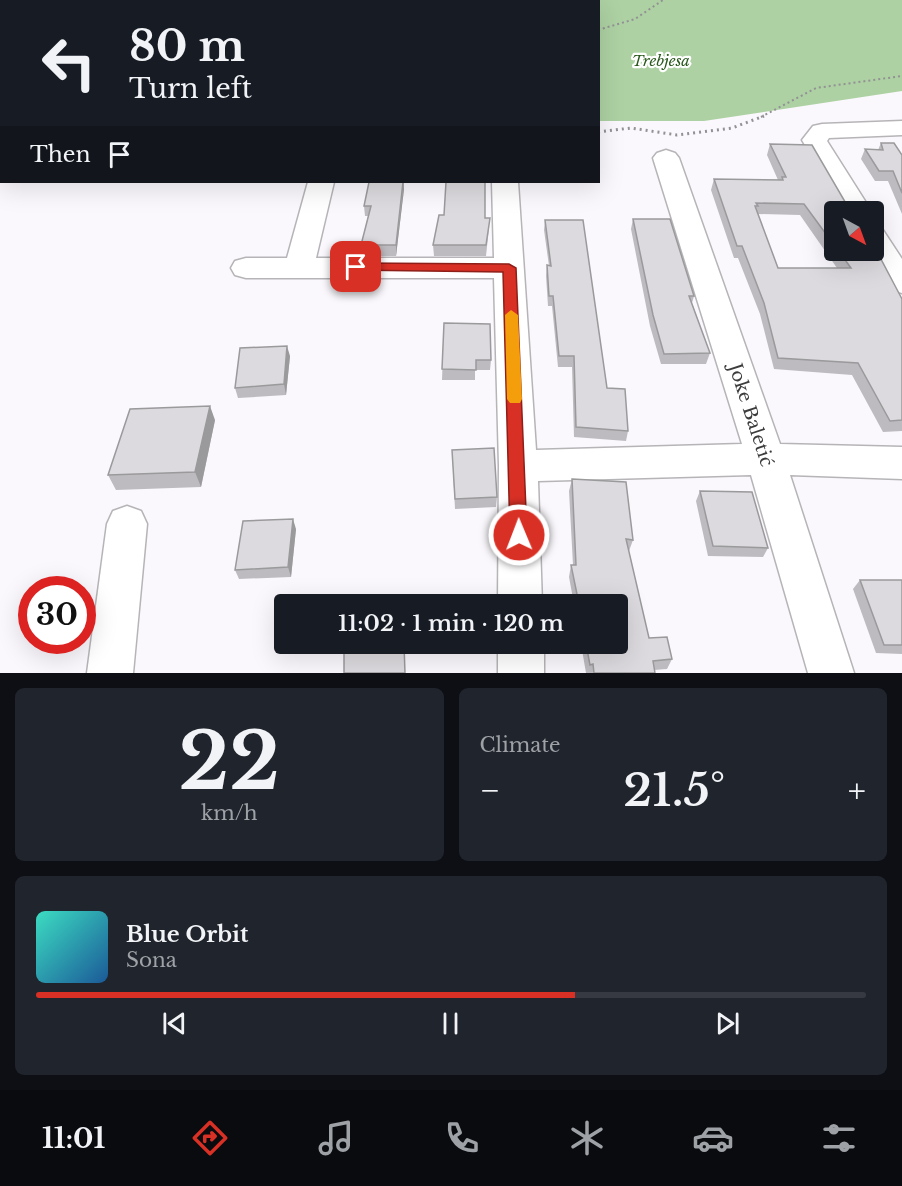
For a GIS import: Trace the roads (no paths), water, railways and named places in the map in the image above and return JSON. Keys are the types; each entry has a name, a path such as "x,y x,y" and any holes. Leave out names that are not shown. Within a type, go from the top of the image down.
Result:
{"street":[{"path":"851,201 814,140 822,132 902,128"},
{"name":"Joke Baletić","path":"666,158 766,459 831,673"},
{"path":"299,268 321,183"},
{"path":"505,183 518,466 520,594"},
{"path":"884,254 902,284"},
{"path":"246,268 509,268"},
{"path":"518,466 766,459 902,463"},
{"path":"110,673 127,524"},
{"path":"521,654 521,673"}],"park label":[{"name":"Trebjesa","path":"661,61"}]}
